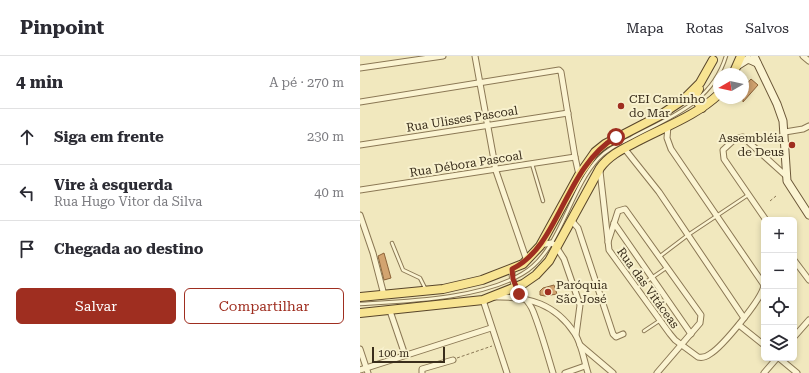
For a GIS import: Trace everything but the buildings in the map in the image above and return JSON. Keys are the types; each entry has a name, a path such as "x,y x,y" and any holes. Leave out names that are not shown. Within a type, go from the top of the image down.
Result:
{"main road":[{"path":"736,68 741,56"},
{"path":"699,105 694,96 708,75 713,58"},
{"path":"360,297 426,290 482,280 512,269 527,261 540,246 579,176 605,144 659,116 684,100 700,83 713,58"},
{"path":"360,313 483,300 516,288 536,275 549,261 554,245 571,220 600,168 611,156 668,126 713,97"}],"street":[{"path":"360,68 443,56"},
{"path":"475,56 496,170 527,261"},
{"path":"804,56 809,61"},
{"path":"737,68 748,59 755,59 781,114 785,132 785,175 790,189 809,215"},
{"path":"360,102 557,70 560,71 574,157 579,176"},
{"name":"Rua Ulisses Pascoal","path":"360,146 568,113"},
{"name":"Rua das Vitáceas","path":"600,168 608,250 659,321 681,345 695,355 703,357 713,353 739,325 761,293 764,285 671,149 667,138 668,126"},
{"path":"785,132 803,130 809,126"},
{"path":"764,217 723,156 725,148 737,137 743,137 785,175"},
{"path":"624,148 642,168 744,318"},
{"name":"Rua Débora Pascoal","path":"360,190 574,157"},
{"path":"577,165 586,166"},
{"path":"607,244 618,211 625,208 666,268 699,312 702,320 657,373"},
{"path":"360,215 373,253 384,295"},
{"path":"571,220 578,228 613,334 616,336 623,334"},
{"path":"614,223 691,334"},
{"path":"540,246 554,245 564,259 580,305 576,335"},
{"path":"797,264 809,280"},
{"path":"512,269 513,279 519,294 552,308 576,335 588,373"},
{"path":"491,298 526,298"},
{"path":"526,298 533,311 553,373"},
{"path":"483,300 507,373"},
{"path":"390,311 405,355"},
{"path":"797,334 809,320"},
{"path":"739,325 761,343"},
{"path":"360,370 367,370 405,355 491,328"},
{"path":"579,344 613,373"},
{"path":"360,349 367,370"},
{"path":"422,373 422,369 453,360"},
{"path":"764,373 775,361"},
{"path":"782,361 797,373"},
{"path":"565,373 585,366"}],"lane":[{"path":"360,304 471,292 513,279 531,269 554,245 588,173 601,156 614,146 699,105 715,80 726,56"},
{"path":"532,164 543,201"},
{"path":"659,257 688,235 748,195"},
{"path":"392,242 403,270 420,278 426,290"},
{"path":"636,289 666,268"},
{"path":"644,331 659,321"}],"path":[{"path":"770,201 776,196"},
{"path":"453,360 497,344"}],"place":[{"name":"CEI Caminho do Mar","path":"621,106"},
{"name":"Assembléia de Deus","path":"792,145"},
{"name":"Paróquia São José","path":"548,292"}],"route":[{"path":"519,294 513,279 512,269 527,261 540,246 588,162 596,152 616,137"}]}
